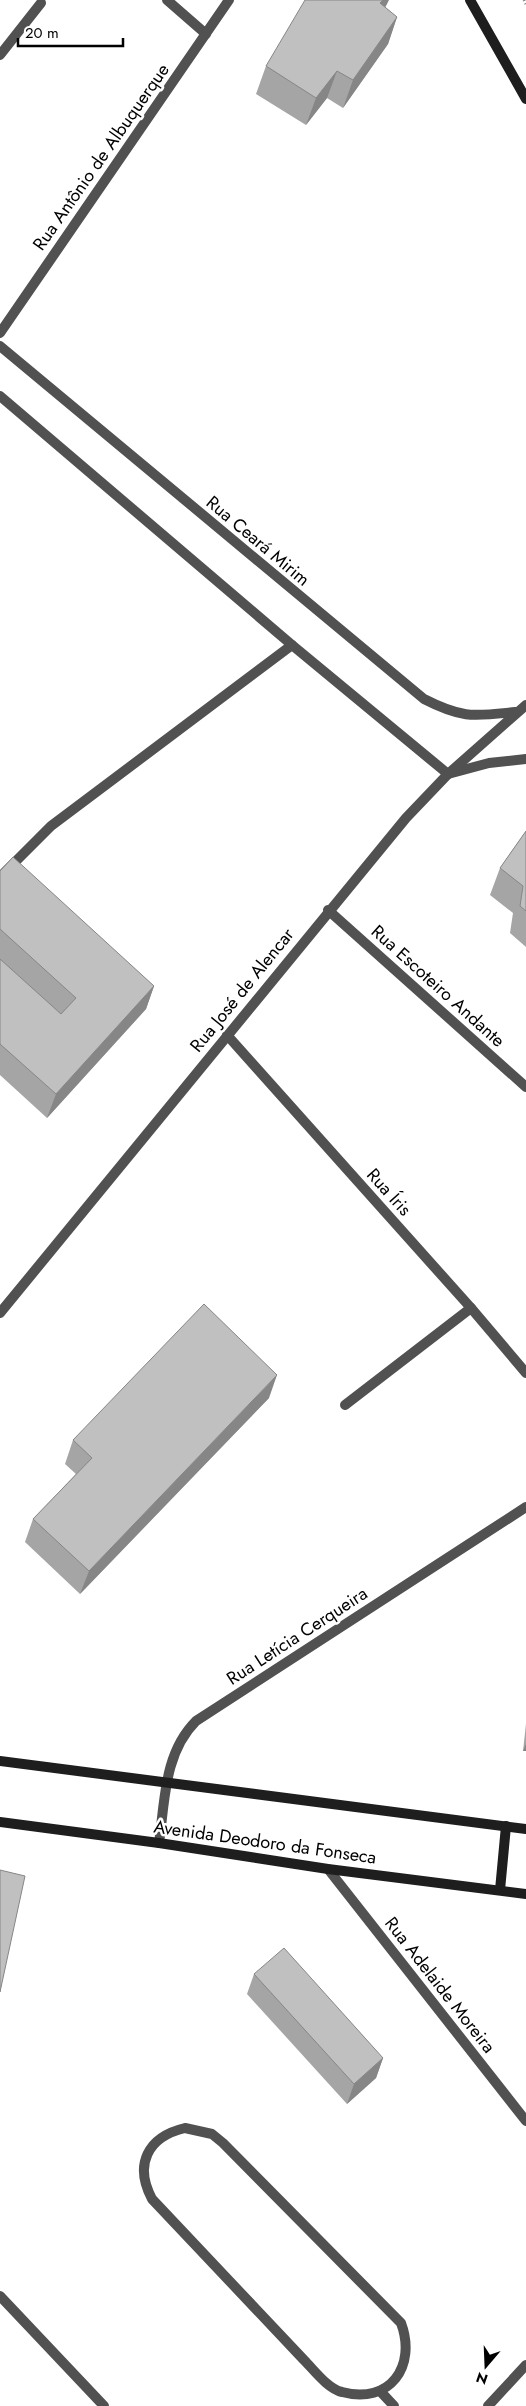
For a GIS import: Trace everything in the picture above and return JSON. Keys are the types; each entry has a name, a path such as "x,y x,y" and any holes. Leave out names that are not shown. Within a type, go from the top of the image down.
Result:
{"main road":[{"path":"470,0 526,98"},
{"path":"0,1761 526,1829"},
{"name":"Avenida Deodoro da Fonseca","path":"0,1822 159,1843 328,1869 526,1894"},
{"path":"500,1890 506,1826"}],"street":[{"path":"166,0 206,34"},
{"name":"Rua Antônio de Albuquerque","path":"0,333 229,0"},
{"path":"0,56 41,3"},
{"name":"Rua Ceará Mirim","path":"0,346 424,699 453,713 470,716 516,712"},
{"path":"0,396 292,645 448,774 489,764 526,759"},
{"path":"0,877 51,826 292,645"},
{"name":"Rua José de Alencar","path":"0,1313 328,910 406,818 448,774 526,705"},
{"name":"Rua Escoteiro Andante","path":"328,910 526,1087"},
{"name":"Rua Íris","path":"226,1035 471,1308 526,1373"},
{"path":"345,1405 471,1308"},
{"name":"Rua Letícia Cerqueira","path":"159,1843 167,1782 172,1761 180,1739 196,1721 526,1507"},
{"name":"Rua Adelaide Moreira","path":"328,1869 526,2121"},
{"path":"184,2128 212,2134 400,2323 406,2338 407,2352 404,2366 396,2379 380,2390 365,2395 341,2392 321,2378 152,2199 145,2186 143,2170 149,2150 158,2139 173,2130 184,2128"},
{"path":"0,2296 104,2406"},
{"path":"488,2406 526,2366"},
{"path":"380,2390 394,2406"}],"path":[{"path":"524,0 526,4"}],"building":[{"path":"305,0 383,0 380,3 397,17 353,80 337,71 316,98 266,66"},
{"path":"526,831 526,911 520,906 523,886 500,868"},
{"path":"13,857 154,986 56,1094 0,1044 0,959 61,1014 76,998 0,929 0,871"},
{"path":"204,1304 277,1375 89,1571 33,1519 92,1458 73,1440"},
{"path":"0,1870 25,1876 0,1992"},
{"path":"284,1948 383,2058 354,2084 254,1974"}]}
